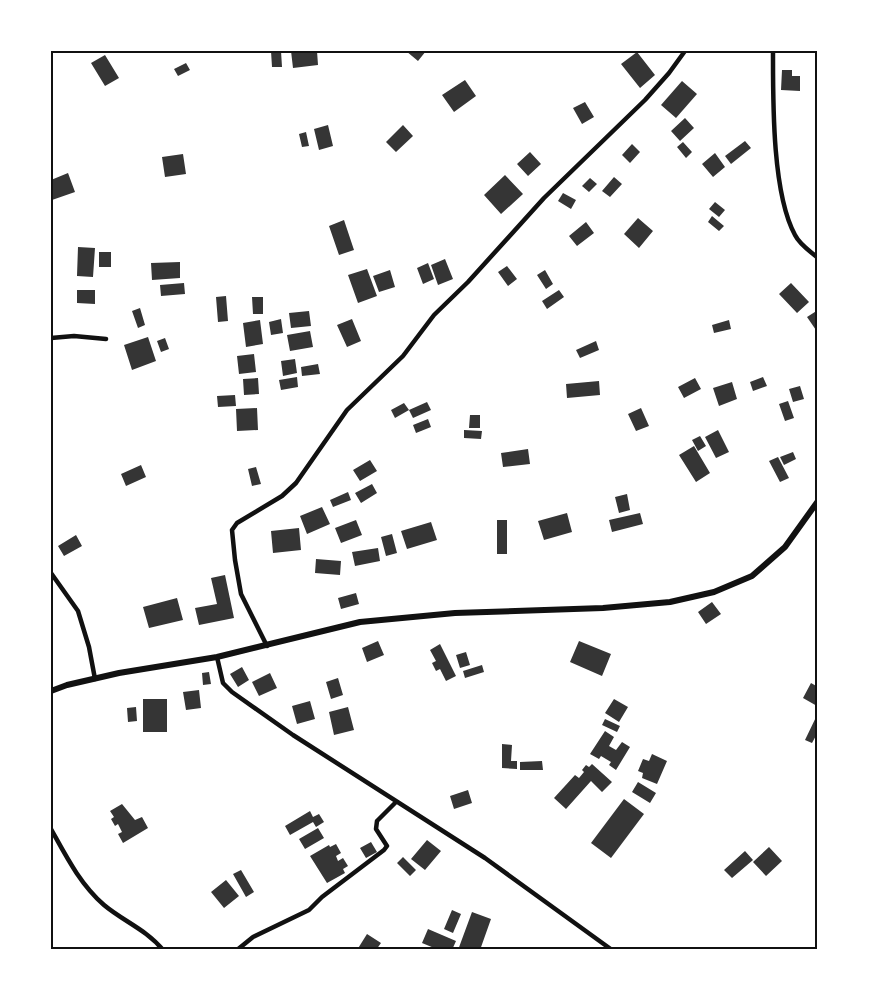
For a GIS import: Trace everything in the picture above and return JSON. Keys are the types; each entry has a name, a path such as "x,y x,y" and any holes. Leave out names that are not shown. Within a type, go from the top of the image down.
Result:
{"main road":[{"path":"51,691 118,673 217,657 267,646 360,622 397,617 603,608 669,602 714,592 752,576 785,547 818,501"}],"street":[{"path":"267,646 241,594 232,530 237,523 282,496 296,483 347,410 403,356 434,315 468,282 537,205 645,100 685,51"},
{"path":"773,51 777,164 783,198 795,236 818,258"},
{"path":"51,338 74,336 106,339"},
{"path":"51,573 78,611 95,680"},
{"path":"217,657 223,683 232,692 293,735 485,858 612,950"},
{"path":"237,950 260,934 309,910 330,890 384,850 387,846 376,829 377,821 396,802"},
{"path":"51,829 77,874 92,893 107,907 126,918 150,937 163,950"}],"building":[{"path":"271,51 281,51 282,67 272,67"},
{"path":"291,51 317,51 318,65 293,68"},
{"path":"406,51 426,51 418,61"},
{"path":"637,52 655,75 640,88 621,64"},
{"path":"105,55 119,78 105,86 91,63"},
{"path":"186,63 190,70 178,76 174,69"},
{"path":"782,70 792,70 792,76 800,76 800,91 781,90"},
{"path":"465,80 476,96 454,112 442,95"},
{"path":"682,81 697,94 676,118 661,105"},
{"path":"585,102 594,117 582,124 573,108"},
{"path":"685,118 694,128 680,141 671,131"},
{"path":"328,125 333,146 319,150 314,129"},
{"path":"403,125 413,136 396,152 386,142"},
{"path":"306,132 309,146 302,147 299,134"},
{"path":"745,141 751,148 731,164 725,156"},
{"path":"683,142 692,152 686,158 677,147"},
{"path":"632,144 640,152 630,163 622,155"},
{"path":"530,152 541,164 528,176 517,164"},
{"path":"715,153 725,167 713,177 702,164"},
{"path":"183,154 186,174 165,177 162,157"},
{"path":"68,173 75,192 52,200 51,180"},
{"path":"505,175 523,194 501,214 484,195"},
{"path":"614,177 622,184 610,197 602,191"},
{"path":"590,178 597,184 589,192 582,186"},
{"path":"563,193 576,200 571,209 558,201"},
{"path":"715,202 725,210 719,217 709,209"},
{"path":"712,216 724,226 719,231 708,222"},
{"path":"638,218 653,231 639,248 624,234"},
{"path":"344,220 354,250 339,255 329,226"},
{"path":"586,222 594,233 577,246 569,236"},
{"path":"78,247 95,248 93,277 77,276"},
{"path":"99,252 111,252 111,267 99,267"},
{"path":"445,259 453,279 438,285 431,265"},
{"path":"180,262 180,278 152,280 151,263"},
{"path":"428,263 434,279 423,284 417,268"},
{"path":"507,266 517,279 508,286 498,272"},
{"path":"367,269 377,296 358,303 348,275"},
{"path":"390,270 395,287 379,292 373,276"},
{"path":"545,270 553,284 546,289 537,275"},
{"path":"184,283 185,294 161,296 160,285"},
{"path":"791,283 809,302 797,313 779,294"},
{"path":"77,290 95,290 95,304 77,303"},
{"path":"559,290 564,297 547,309 542,301"},
{"path":"226,296 228,321 218,322 216,297"},
{"path":"252,297 263,297 263,314 253,314"},
{"path":"140,308 145,325 138,328 132,311"},
{"path":"818,310 818,333 807,317"},
{"path":"309,311 311,326 291,328 289,313"},
{"path":"281,319 283,333 271,335 269,322"},
{"path":"352,319 361,341 347,347 337,325"},
{"path":"260,320 263,344 246,347 243,323"},
{"path":"729,320 731,329 714,333 712,325"},
{"path":"310,331 313,347 290,351 287,335"},
{"path":"148,337 156,361 132,370 124,345"},
{"path":"165,338 169,349 161,352 157,341"},
{"path":"596,341 599,350 580,358 576,350"},
{"path":"254,354 256,372 239,374 237,356"},
{"path":"295,359 297,373 283,376 281,361"},
{"path":"318,364 320,374 302,376 301,367"},
{"path":"297,377 298,387 281,390 279,380"},
{"path":"763,377 767,386 753,391 750,382"},
{"path":"258,378 259,394 244,395 243,379"},
{"path":"695,378 701,389 684,398 678,387"},
{"path":"599,381 600,395 567,398 566,384"},
{"path":"732,382 737,399 719,406 713,388"},
{"path":"800,386 804,399 793,402 789,389"},
{"path":"235,395 236,406 218,407 217,396"},
{"path":"788,401 794,418 785,421 779,404"},
{"path":"427,402 431,410 413,418 409,410"},
{"path":"404,403 409,410 395,418 391,410"},
{"path":"257,408 258,430 237,431 236,409"},
{"path":"641,408 649,426 636,431 628,414"},
{"path":"470,415 480,415 480,428 469,428"},
{"path":"428,419 431,427 416,433 413,425"},
{"path":"464,430 482,431 481,439 464,438"},
{"path":"718,430 729,452 716,458 705,437"},
{"path":"700,436 706,446 698,451 692,440"},
{"path":"694,446 710,473 696,482 679,455"},
{"path":"528,449 530,464 503,467 501,453"},
{"path":"793,452 796,459 784,465 780,457"},
{"path":"778,457 789,478 780,482 769,461"},
{"path":"370,460 377,471 360,481 353,470"},
{"path":"141,465 146,477 126,486 121,474"},
{"path":"256,467 261,484 252,486 248,469"},
{"path":"372,484 377,493 361,503 355,493"},
{"path":"348,492 351,500 333,507 330,500"},
{"path":"627,494 630,510 619,513 615,497"},
{"path":"322,507 330,524 307,534 300,516"},
{"path":"567,513 572,532 544,540 538,521"},
{"path":"640,513 643,524 612,532 609,520"},
{"path":"356,520 362,535 341,543 335,528"},
{"path":"497,520 507,520 507,554 497,554"},
{"path":"431,522 437,540 407,549 401,531"},
{"path":"299,528 301,550 273,553 271,531"},
{"path":"392,534 397,553 386,556 381,537"},
{"path":"76,535 82,546 64,556 58,546"},
{"path":"378,548 380,561 355,566 352,552"},
{"path":"316,559 341,561 340,575 315,573"},
{"path":"225,575 234,618 199,625 195,608 217,604 211,578"},
{"path":"356,593 359,604 341,609 338,598"},
{"path":"177,598 183,620 149,628 143,607"},
{"path":"712,602 721,614 706,624 698,612"},
{"path":"378,641 384,655 367,662 362,648"},
{"path":"579,641 611,654 602,676 570,662"},
{"path":"440,644 456,676 446,681 440,669 436,671 432,663 436,661 430,650"},
{"path":"466,652 470,665 460,668 456,655"},
{"path":"482,665 484,672 465,678 463,671"},
{"path":"242,667 249,680 238,687 230,674"},
{"path":"209,672 211,684 203,685 202,673"},
{"path":"270,673 277,688 259,696 252,682"},
{"path":"338,678 343,695 331,699 326,682"},
{"path":"811,683 818,687 817,706 803,698"},
{"path":"199,690 201,708 186,710 183,692"},
{"path":"143,699 167,699 167,732 143,732"},
{"path":"614,699 628,707 619,722 605,713"},
{"path":"310,701 315,719 297,724 292,706"},
{"path":"136,707 137,721 128,722 127,708"},
{"path":"348,707 354,730 334,735 329,712"},
{"path":"818,713 818,732 812,743 805,740"},
{"path":"605,719 620,726 617,732 602,725"},
{"path":"605,731 614,737 609,746 616,750 622,742 630,747 616,770 609,765 611,762 601,756 599,759 590,754"},
{"path":"502,744 512,745 511,761 517,761 517,769 502,768"},
{"path":"652,754 667,761 657,784 642,778 643,773 638,771 643,759 649,761"},
{"path":"542,761 543,770 520,770 520,762"},
{"path":"592,764 612,782 602,792 591,781 566,809 554,798 575,775 579,778 586,765 589,767"},
{"path":"638,782 656,793 650,803 632,792"},
{"path":"468,790 472,803 454,809 450,796"},
{"path":"624,799 644,814 611,858 591,843"},
{"path":"122,804 135,820 142,817 148,828 123,843 118,834 122,832 118,824 115,826 111,819 114,817 110,811"},
{"path":"310,811 313,817 319,814 324,822 316,827 313,822 290,835 285,826"},
{"path":"318,828 324,838 305,849 299,839"},
{"path":"427,840 441,851 425,870 411,859"},
{"path":"371,842 377,852 366,858 360,848"},
{"path":"336,844 341,853 336,856 338,861 343,858 348,866 343,869 345,873 327,883 310,856 329,845 330,847"},
{"path":"769,847 782,861 766,876 753,862"},
{"path":"745,851 753,860 732,878 724,870"},
{"path":"403,857 416,870 410,876 397,863"},
{"path":"241,870 254,892 246,897 233,874"},
{"path":"226,880 239,896 224,908 211,892"},
{"path":"452,910 461,914 453,933 444,929"},
{"path":"472,912 491,919 480,950 458,950"},
{"path":"428,929 456,941 452,950 439,950 422,943"},
{"path":"367,934 381,943 376,950 357,950"}]}
